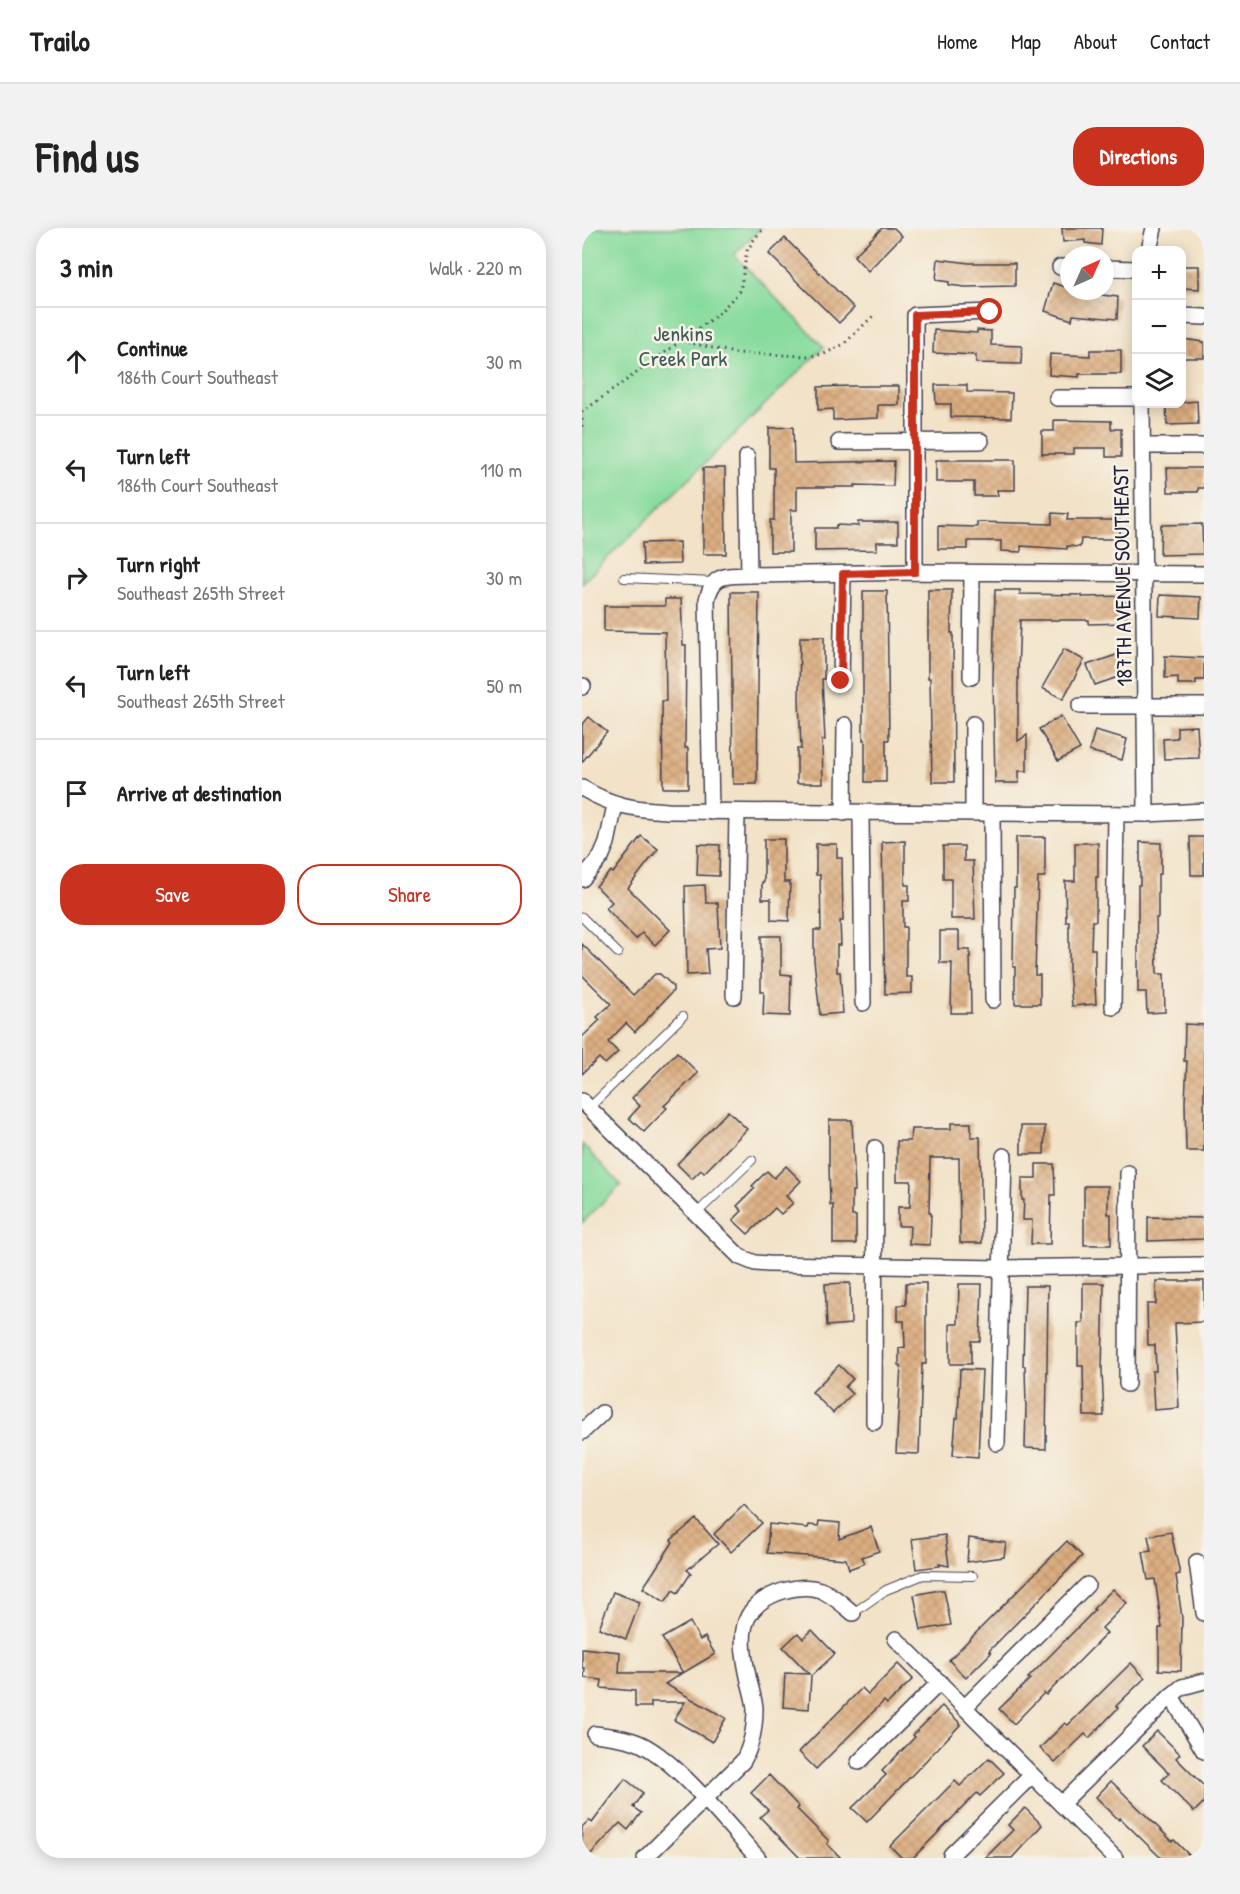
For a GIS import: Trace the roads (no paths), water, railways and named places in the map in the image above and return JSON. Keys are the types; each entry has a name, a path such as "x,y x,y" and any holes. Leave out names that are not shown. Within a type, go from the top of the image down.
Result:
{"street":[{"path":"1150,246 1154,228"},
{"path":"1114,268 1132,269"},
{"path":"915,572 915,315 990,312"},
{"path":"1186,316 1204,317"},
{"path":"1057,398 1132,398"},
{"name":"187TH AVENUE SOUTHEAST","path":"1142,408 1146,814"},
{"path":"839,442 981,441"},
{"name":"187TH AVENUE SOUTHEAST","path":"1143,446 1204,446"},
{"path":"747,458 749,575"},
{"path":"711,812 707,600 714,582 723,576 915,572 1204,574"},
{"path":"971,676 972,573"},
{"path":"841,681 843,574"},
{"name":"187TH AVENUE SOUTHEAST","path":"1080,706 1204,706"},
{"path":"973,724 974,813"},
{"path":"844,813 845,725"},
{"path":"582,788 615,805 643,810 737,813 1116,814 1204,811"},
{"path":"582,879 602,857 615,805"},
{"path":"734,996 737,813"},
{"path":"861,813 863,1003"},
{"path":"992,813 993,1000"},
{"path":"1113,1007 1116,814"},
{"path":"585,1105 740,1257 755,1263 1000,1268 1204,1265"},
{"path":"874,1422 875,1148"},
{"path":"997,1443 1004,1156"},
{"path":"1127,1384 1128,1173"},
{"path":"582,1432 602,1413"},
{"path":"1197,1562 1204,1613"},
{"path":"965,1707 1087,1585"},
{"path":"645,1858 743,1761 749,1751 754,1732 755,1706 745,1659 743,1633 753,1606 769,1596 801,1587 822,1589 853,1613"},
{"path":"896,1639 1114,1858"},
{"path":"1061,1804 1172,1695 1182,1687 1204,1681"},
{"path":"859,1762 940,1682"},
{"path":"1172,1695 1204,1751"},
{"path":"595,1734 638,1743 659,1756 677,1770 758,1858"},
{"path":"951,1855 1032,1775"}],"lane":[{"path":"624,578 714,582"},
{"path":"582,917 618,953"},
{"path":"585,1105 683,1016"},
{"path":"696,1214 752,1160"},
{"path":"853,1613 886,1590 923,1575 973,1576"}],"park label":[{"name":"Jenkins Creek Park","path":"683,346"}]}
